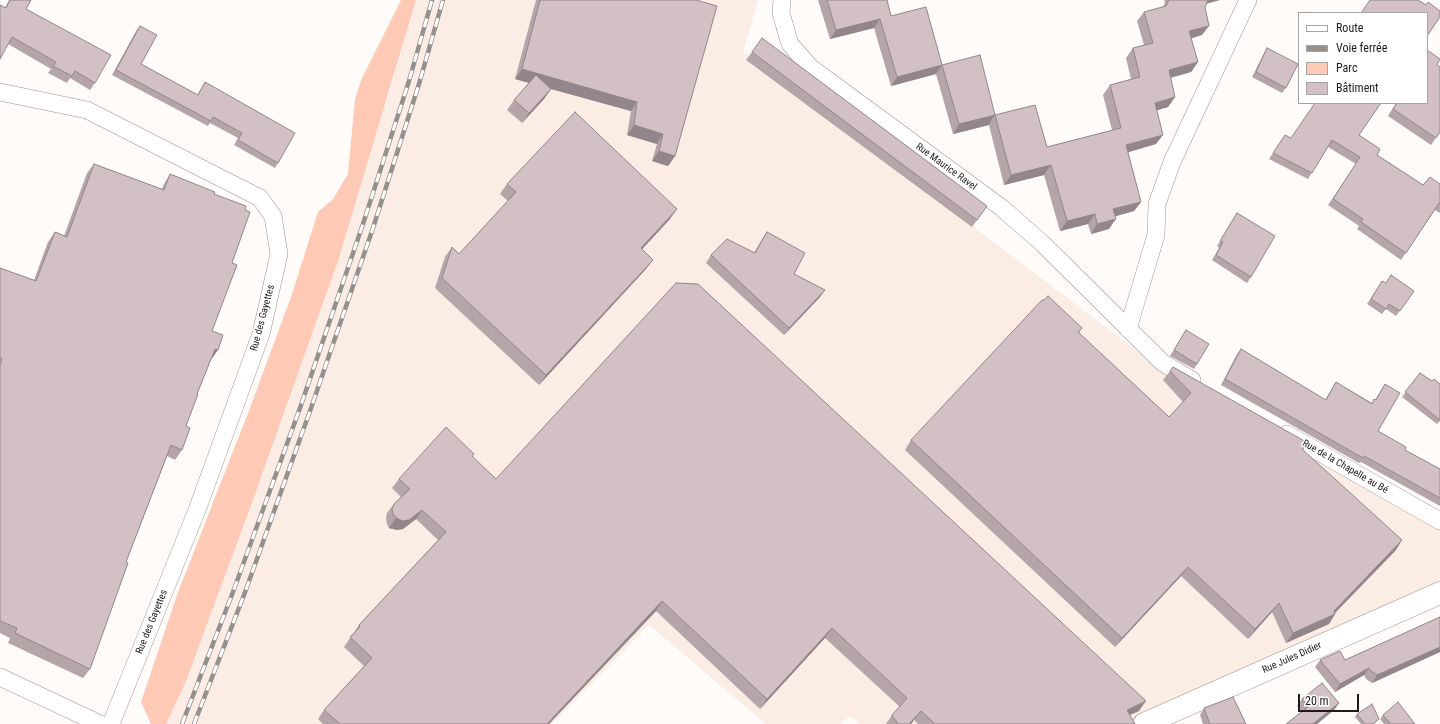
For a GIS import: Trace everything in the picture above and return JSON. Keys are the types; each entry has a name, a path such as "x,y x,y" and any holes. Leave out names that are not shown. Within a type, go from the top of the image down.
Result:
{"street":[{"name":"Rue Maurice Ravel","path":"782,0 781,13 790,44 810,68 1002,208 1043,244 1163,363 1203,386"},
{"path":"1128,329 1156,235 1157,204 1172,162 1248,0"},
{"name":"Rue des Gayettes","path":"0,92 87,110 260,198 273,216 279,254 261,334 197,510 111,724"},
{"name":"Rue de la Chapelle au Bé","path":"1270,425 1440,521"},
{"name":"Rue Jules Didier","path":"1144,724 1440,593"},
{"path":"0,677 100,724"}],"shaded area":[{"path":"415,0 758,0 743,52 1153,363 1440,524 1440,588 1139,724 859,724 850,716 840,724 766,724 649,625 552,724 154,724 161,710 391,88"}],"green space":[{"path":"401,0 416,0 339,258 250,508 186,681 166,724 151,724 141,702 177,595 250,408 292,294 318,212 333,199 348,174 355,99 362,78"}],"building":[{"path":"10,0 31,0 26,9 111,55 95,83 75,71 72,76 53,66 56,62 12,37 0,59 0,5 6,8"},
{"path":"540,0 696,0 717,6 675,156 659,151 663,134 634,125 637,102 522,69"},
{"path":"827,0 887,0 891,16 926,7 942,65 897,77 880,19 836,30"},
{"path":"1169,0 1208,0 1205,7 1209,26 1189,31 1198,62 1169,70 1175,97 1155,103 1163,135 1126,145 1141,202 1113,209 1116,219 1097,224 1095,214 1067,221 1051,165 1011,175 995,115 1035,105 1047,147 1121,128 1110,85 1140,77 1133,48 1153,43 1144,12 1166,6"},
{"path":"1370,0 1418,0 1426,5 1428,2 1440,11 1440,17 1428,35 1428,12 1362,12"},
{"path":"140,26 157,35 141,64 198,95 205,82 295,133 278,163 238,140 242,133 213,117 211,121 116,70"},
{"path":"762,38 987,206 977,220 752,52"},
{"path":"1267,48 1298,64 1286,88 1256,72"},
{"path":"1428,51 1440,59 1437,65 1440,67 1440,132 1436,138 1393,109 1396,104 1428,104"},
{"path":"980,55 995,115 959,124 942,65"},
{"path":"536,75 551,89 529,113 514,100"},
{"path":"1314,104 1380,104 1359,135 1380,149 1377,155 1423,185 1430,177 1440,184 1440,204 1439,203 1406,253 1361,222 1363,219 1333,199 1360,157 1332,140 1312,173 1273,153 1285,135 1291,138"},
{"path":"575,112 677,209 641,248 653,260 546,375 442,278 452,247 459,254 516,192 507,184"},
{"path":"94,164 164,190 170,174 215,192 214,194 246,206 245,210 250,212 232,263 237,265 212,331 223,335 218,350 215,349 197,394 186,426 190,428 182,450 171,445 126,562 128,563 90,669 15,633 17,628 0,621 0,365 2,359 0,358 0,268 36,281 55,232 67,237"},
{"path":"1237,213 1275,236 1251,277 1216,255 1223,242 1220,241"},
{"path":"767,232 805,253 794,274 825,290 789,328 711,255 727,239 755,253"},
{"path":"1391,275 1414,291 1400,311 1389,304 1386,309 1371,299 1382,281 1386,283"},
{"path":"676,283 698,284 1146,701 1127,710 1135,724 935,724 921,711 909,724 898,724 892,715 907,698 832,628 767,699 662,601 547,724 340,724 324,710 372,658 350,637 360,627 359,625 446,532 422,510 409,520 403,521 396,518 392,509 394,504 410,489 399,479 446,427 474,454 472,456 496,479"},
{"path":"1048,296 1082,328 1078,332 1169,417 1191,393 1170,371 1173,367 1308,443 1302,449 1402,540 1334,611 1335,614 1293,633 1279,603 1255,629 1188,567 1122,638 911,440 1042,300"},
{"path":"1186,330 1209,344 1197,364 1174,350"},
{"path":"1241,349 1326,400 1336,382 1372,404 1385,384 1400,393 1378,431 1406,447 1405,450 1440,469 1440,498 1364,456 1363,458 1225,379"},
{"path":"1420,373 1432,381 1434,379 1440,384 1440,420 1405,392"},
{"path":"1440,617 1440,647 1377,675 1369,668 1340,684 1320,660 1340,651 1345,660"},
{"path":"1322,683 1339,703 1313,724 1286,724 1308,707 1302,699"},
{"path":"1233,697 1246,724 1210,724 1204,708"},
{"path":"1398,702 1415,724 1391,724 1383,715"},
{"path":"1372,704 1379,719 1373,724 1365,724 1357,714"}],"railway":[{"path":"182,724 233,592 300,408 363,224 409,81 432,0"},
{"path":"194,724 244,595 310,411 373,228 419,84 443,0"}]}
